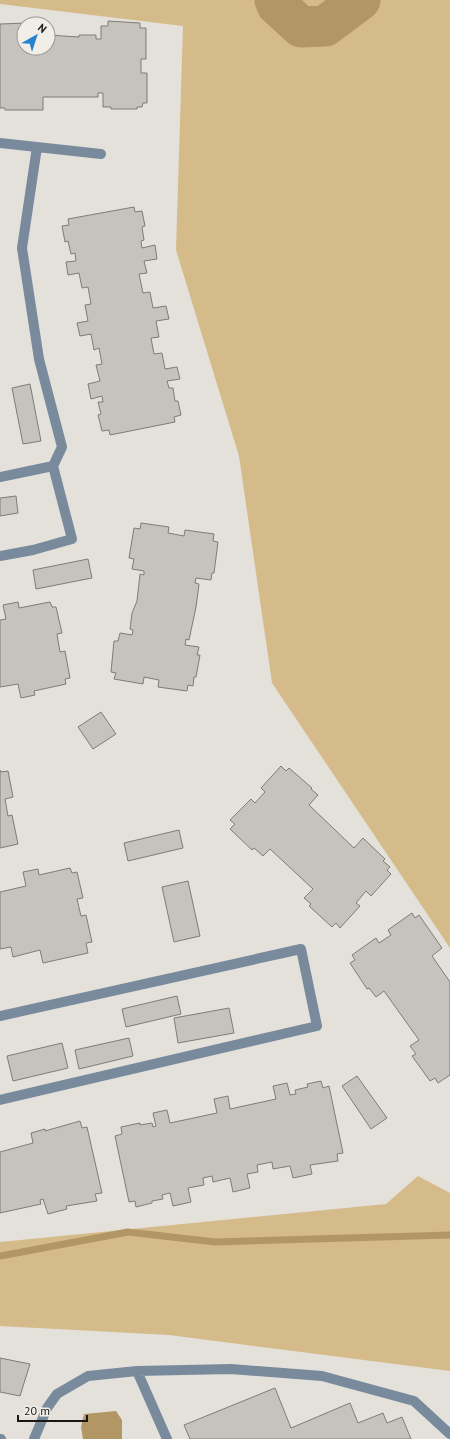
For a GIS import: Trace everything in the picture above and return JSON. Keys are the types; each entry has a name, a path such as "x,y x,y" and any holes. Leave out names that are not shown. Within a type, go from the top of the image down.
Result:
{"lane":[{"path":"0,143 102,154"},
{"path":"0,556 33,550 72,539 53,466 62,447 39,359 22,248 37,147"},
{"path":"0,477 53,466"},
{"path":"0,1016 301,949 317,1026 0,1100"},
{"path":"34,1439 47,1408 57,1394 88,1376 137,1371 231,1369 322,1376 414,1401 450,1434"},
{"path":"137,1371 167,1439"}],"shaded area":[{"path":"0,0 450,0 450,948 272,683 239,456 176,250 183,26 0,4"},
{"path":"418,1176 450,1193 450,1371 169,1335 0,1326 0,1242 386,1204"},
{"path":"116,1411 122,1420 122,1439 83,1439 81,1427 84,1414"}],"building":[{"path":"108,21 140,23 140,28 146,28 146,59 141,59 141,73 147,73 147,103 143,103 142,107 137,107 137,109 111,109 111,107 103,107 103,93 98,93 98,97 43,97 43,110 5,110 5,108 0,108 0,24 16,23 16,56 56,56 56,36 79,37 79,35 96,35 96,39 101,39 101,26 108,26"},
{"path":"134,207 135,212 142,211 145,226 142,227 144,240 141,241 142,248 155,245 157,259 144,261 147,273 139,274 143,293 150,292 153,308 166,306 169,319 156,321 159,337 151,338 154,354 162,353 165,369 177,367 180,379 167,381 169,388 173,388 175,401 178,401 181,415 174,417 175,422 110,435 109,430 102,431 98,415 101,414 98,402 103,402 102,396 91,399 88,384 100,381 96,365 102,364 99,348 94,350 91,334 80,336 77,323 88,321 85,305 91,304 88,287 82,288 79,273 68,275 66,262 76,261 75,253 71,254 68,241 65,242 62,226 69,225 68,219"},
{"path":"30,384 41,441 23,444 12,388"},
{"path":"16,496 18,513 0,516 0,498"},
{"path":"141,523 169,527 168,533 184,536 185,530 214,534 213,541 218,542 214,573 212,573 211,580 196,578 195,583 199,584 196,607 189,640 186,639 185,645 199,647 197,655 200,655 193,686 188,685 187,691 158,687 159,680 144,677 143,684 114,679 116,673 111,672 114,641 118,641 120,633 132,635 133,630 130,629 132,613 137,601 140,574 144,575 144,571 132,569 134,559 129,558 134,528 140,529"},
{"path":"88,559 92,578 36,589 33,570"},
{"path":"18,602 19,608 50,602 52,607 56,607 62,633 57,634 60,652 65,651 70,678 65,679 66,684 34,691 35,695 21,698 18,684 0,687 0,620 6,619 3,605"},
{"path":"101,712 116,734 93,749 78,727"},
{"path":"281,766 286,771 289,768 312,788 311,789 318,795 309,805 354,848 363,838 385,859 383,861 390,867 387,870 391,874 371,896 366,891 356,903 360,906 340,928 336,923 332,927 309,906 311,904 304,898 313,889 270,849 263,856 254,848 252,850 230,829 235,824 230,820 251,799 255,803 265,792 261,788"},
{"path":"0,770 1,772 8,771 13,797 5,799 8,816 12,815 18,844 0,848"},
{"path":"179,830 183,848 128,861 124,843"},
{"path":"70,868 72,873 77,872 83,898 77,899 81,916 86,915 92,942 86,943 88,953 43,963 40,950 13,957 11,947 0,949 0,892 26,886 23,872 38,869 39,875"},
{"path":"188,881 200,936 174,942 162,887"},
{"path":"412,913 415,918 419,915 442,948 432,956 450,982 450,1075 438,1083 435,1078 430,1081 412,1056 416,1054 410,1046 419,1040 384,991 376,997 369,988 367,989 350,963 355,960 352,955 376,938 379,943 391,935 388,930"},
{"path":"177,996 181,1014 126,1027 122,1009"},
{"path":"229,1008 234,1033 178,1043 174,1018"},
{"path":"129,1038 133,1056 79,1069 75,1050"},
{"path":"62,1043 68,1068 13,1081 7,1056"},
{"path":"357,1076 387,1118 371,1129 342,1086"},
{"path":"321,1081 323,1088 329,1086 343,1153 337,1154 338,1161 310,1165 312,1174 293,1178 290,1166 273,1169 272,1162 257,1165 258,1172 247,1174 250,1188 233,1192 230,1178 213,1182 212,1176 203,1178 204,1185 188,1188 191,1202 173,1206 170,1193 162,1195 163,1199 152,1201 152,1203 136,1207 135,1201 129,1202 115,1136 122,1134 121,1127 140,1123 140,1125 152,1123 153,1127 156,1126 153,1113 167,1110 170,1123 217,1113 214,1099 228,1096 230,1109 276,1099 273,1086 287,1083 290,1095 296,1094 295,1090 308,1087 307,1084"},
{"path":"80,1121 82,1128 87,1127 102,1193 95,1194 97,1201 66,1206 67,1209 48,1214 43,1199 40,1200 41,1204 0,1213 0,1152 33,1143 31,1133 45,1129 45,1131"},
{"path":"0,1358 30,1364 20,1396 0,1392"},
{"path":"275,1388 291,1428 350,1403 358,1423 383,1413 387,1423 402,1417 411,1439 190,1439 184,1425"}],"waterway":[{"path":"275,0 277,5 301,27 325,26 360,0"},
{"path":"0,1256 128,1232 215,1242 450,1235"}]}
